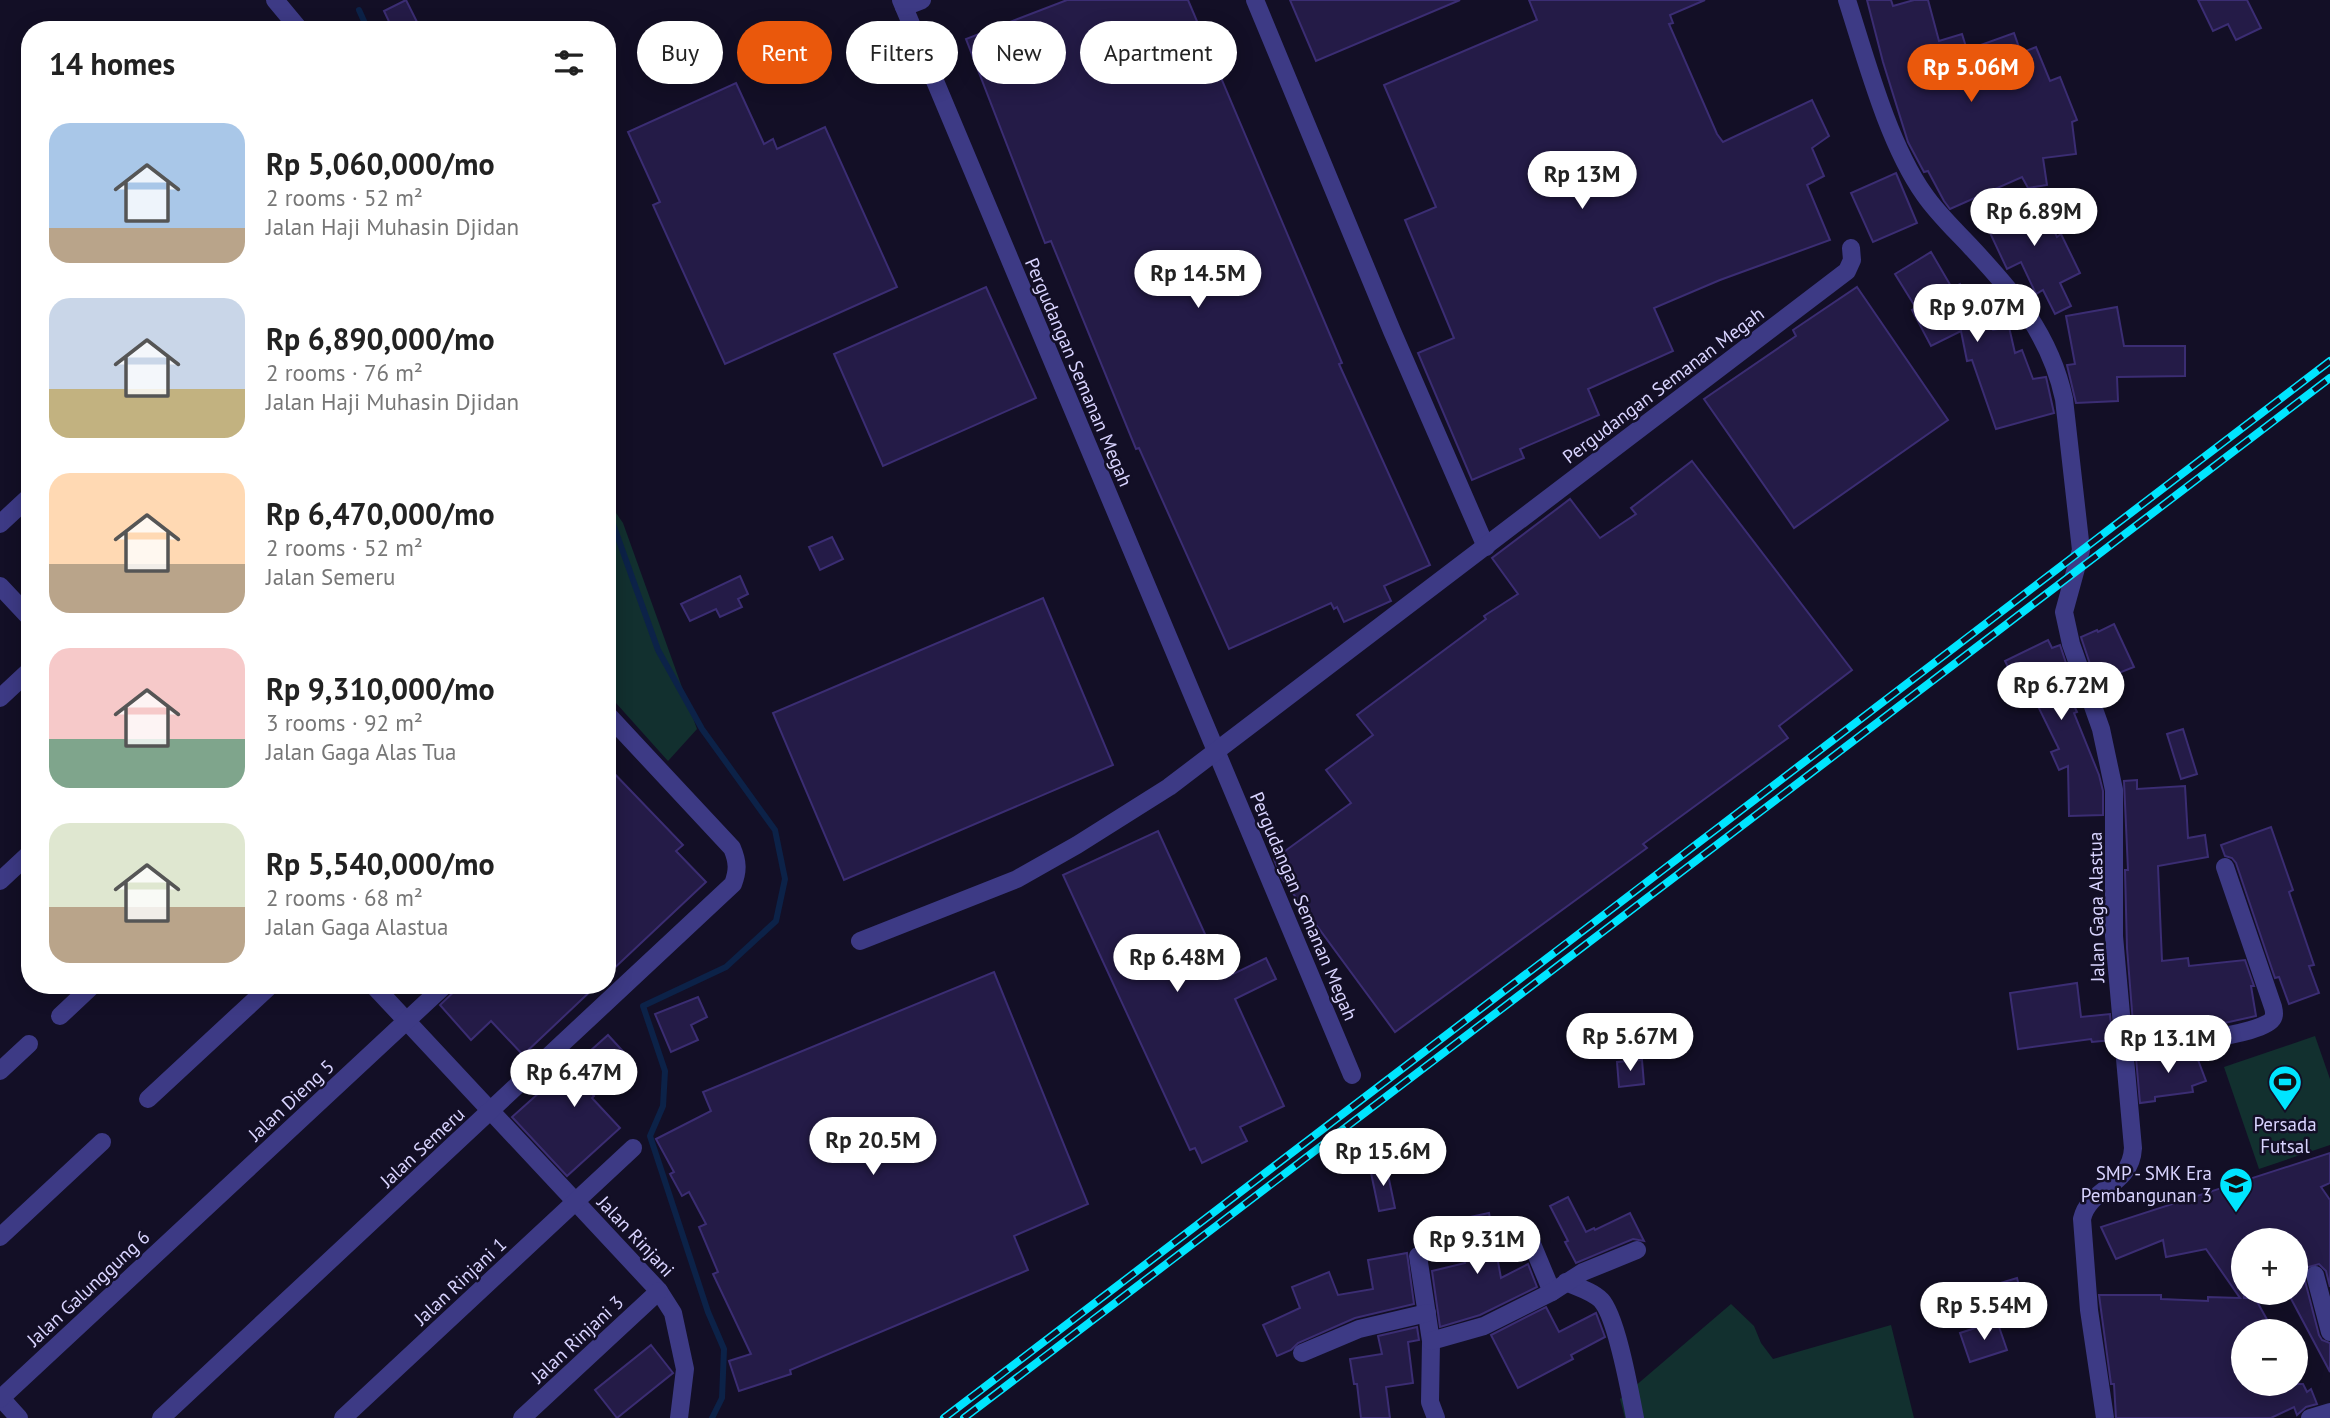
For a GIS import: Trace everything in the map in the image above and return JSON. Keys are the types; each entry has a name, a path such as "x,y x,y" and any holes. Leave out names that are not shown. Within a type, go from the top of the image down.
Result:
{"street":[{"path":"275,0 292,21"},
{"name":"Pergudangan Semanan Megah","path":"922,0 903,4 1352,1075"},
{"path":"1255,0 1392,331 1486,547"},
{"name":"Jalan Gaga Alastua","path":"1847,0 1887,119 1915,180 1934,207 2027,312 2046,343 2064,399 2081,550 2064,612 2071,644 2101,729 2114,790 2114,936 2132,1121 2132,1161 2125,1173 2088,1205 2081,1224 2105,1418"},
{"name":"Pergudangan Semanan Megah","path":"860,941 1017,879 1158,795 1847,271 1852,260 1851,248"},
{"path":"0,524 21,504"},
{"path":"0,586 21,608"},
{"path":"0,698 21,678"},
{"name":"Jalan Semeru","path":"161,1418 733,884 737,873 737,859 732,848 616,725"},
{"path":"0,881 21,861"},
{"path":"2123,1048 2250,1031 2272,1020 2273,1007 2225,867"},
{"path":"60,1016 83,994"},
{"path":"148,1099 261,994"},
{"name":"Jalan Rinjani","path":"382,994 659,1291 673,1313 685,1369 679,1418"},
{"name":"Jalan Dieng 5","path":"204,1210 436,994"},
{"path":"0,1071 29,1044"},
{"path":"0,1237 102,1142"},
{"name":"Jalan Rinjani 1","path":"343,1418 633,1148"},
{"name":"Jalan Galunggung 6","path":"0,1398 204,1210"},
{"path":"1527,1232 1559,1287 1593,1294 1608,1311 1628,1377 1635,1418"},
{"path":"1431,1341 1484,1326 1583,1272 1637,1251"},
{"path":"1418,1256 1431,1341 1430,1402 1436,1418"},
{"path":"2315,1275 2330,1332"},
{"name":"Jalan Rinjani 3","path":"522,1418 659,1291"},
{"path":"1301,1353 1359,1329 1427,1313"},
{"path":"0,1398 19,1418"},
{"path":"2310,1418 2330,1412"}],"green space":[{"path":"616,513 623,523 697,729 668,761 616,703"},
{"name":"Persada Futsal","path":"2315,1036 2330,1079 2330,1145 2259,1169 2224,1067"},
{"path":"1731,1304 1754,1326 1761,1343 1773,1359 1891,1325 1914,1418 1625,1418 1620,1399"}],"building":[{"path":"406,0 416,21 389,21 384,11"},
{"path":"1067,0 1188,0 1197,21 1080,21 1080,84 1224,84 1342,363 1339,364 1430,565 1384,586 1391,601 1344,622 1337,607 1334,609 1331,603 1229,649 1139,448 1136,449 1051,241 1045,243 983,84 1066,84 1066,21 1013,21"},
{"path":"1290,0 1460,0 1316,61"},
{"path":"1529,0 1705,0 1670,15 1673,23 1669,24 1717,134 1723,142 1812,100 1829,136 1812,148 1824,176 1807,185 1830,240 1720,280 1654,308 1673,351 1588,389 1599,415 1520,449 1524,458 1472,480 1418,353 1454,338 1405,220 1436,207 1384,85 1537,20"},
{"path":"1867,0 1891,0 1893,6 1914,0 1928,0 1939,41 1962,34 1967,50 2014,33 2021,53 2036,47 2050,81 2060,77 2077,120 2072,122 2076,154 2043,158 2047,185 2028,188 2022,177 1950,209 1928,171 1924,172 1908,142"},
{"path":"2198,0 2247,0 2261,28 2236,40 2228,24 2213,31"},
{"path":"972,37 972,54 966,39"},
{"path":"736,83 764,144 773,139 777,149 825,127 897,287 725,364 653,205 660,202 628,132"},
{"path":"1896,173 1917,223 1873,242 1851,193"},
{"path":"2034,190 2057,237 2061,234 2080,273 2060,283 2071,306 2055,314 2043,290 2036,294 2021,262 2007,269 1984,220"},
{"path":"1931,252 1952,288 1960,284 1972,306 1979,302 1993,330 2009,327 2015,353 2022,350 2033,379 2046,377 2054,413 1996,429 1972,360 1967,361 1961,331 1931,346 1912,310 1916,308 1895,274"},
{"path":"986,287 1036,398 883,466 834,354"},
{"path":"1857,287 1948,420 1794,528 1704,399 1796,336 1793,330"},
{"path":"2117,307 2124,346 2185,346 2185,376 2117,377 2118,401 2076,403 2067,365 2075,364 2066,316"},
{"path":"1692,461 1852,670 1779,726 1788,738 1643,844 1647,848 1395,1032 1281,877 1274,859 1351,803 1326,770 1373,735 1357,715 1486,619 1484,616 1518,594 1492,558 1570,499 1600,538 1636,514 1631,508"},
{"path":"832,537 843,559 820,570 809,547"},
{"path":"740,576 748,594 738,599 742,607 720,617 716,609 690,621 681,604"},
{"path":"1043,598 1113,765 844,880 773,713"},
{"path":"2114,624 2134,667 2096,682 2081,637"},
{"path":"2048,640 2052,648 2060,645 2075,690 2068,693 2099,775 2103,791 2103,815 2069,816 2068,766 2059,770 2051,752 2059,749 2030,690 2021,694 2005,661"},
{"path":"2183,729 2197,774 2181,779 2167,734"},
{"path":"616,775 683,845 676,851 706,882 616,967"},
{"path":"2137,780 2137,789 2185,786 2188,838 2205,835 2208,857 2158,866 2162,961 2188,958 2189,966 2245,960 2254,986 2251,986 2256,1016 2202,1028 2134,1036 2127,948 2125,870 2128,870 2124,781"},
{"path":"2271,827 2293,890 2289,892 2314,965 2309,966 2319,993 2289,1004 2279,977 2275,978 2236,863 2225,856 2221,845"},
{"path":"1158,831 1225,978 1266,958 1276,979 1235,999 1284,1106 1240,1127 1247,1141 1202,1163 1195,1148 1190,1150 1063,875"},
{"path":"994,972 1088,1204 1014,1236 1028,1270 790,1370 791,1374 739,1391 729,1361 751,1354 713,1274 718,1272 699,1227 706,1224 689,1192 682,1196 670,1174 674,1172 656,1139 711,1111 703,1092"},
{"path":"2077,983 2081,1017 2110,1014 2112,1040 2092,1042 2091,1039 2018,1049 2010,993"},
{"path":"452,994 587,994 523,1055 491,1021 471,1040 440,1005"},
{"path":"698,997 707,1017 691,1025 698,1040 671,1052 655,1014"},
{"path":"608,1035 630,1059 591,1093 594,1096 592,1098 620,1128 567,1176 512,1117"},
{"path":"2195,1052 2206,1081 2192,1086 2193,1092 2155,1097 2155,1101 2140,1103 2136,1058"},
{"path":"1642,1060 1644,1084 1619,1087 1617,1062"},
{"path":"2330,1153 2330,1183 2321,1187 2330,1200 2330,1287 2326,1271 2319,1264 2308,1267 2308,1228 2231,1228 2231,1285 2206,1249 2166,1257 2163,1240 2116,1259 2101,1227"},
{"path":"1386,1165 1395,1208 1379,1211 1370,1168"},
{"path":"1568,1197 1586,1232 1630,1213 1644,1241 1633,1239 1576,1263 1550,1206"},
{"path":"1489,1213 1501,1278 1528,1264 1537,1287 1480,1315 1440,1327 1432,1271 1465,1263 1456,1220"},
{"path":"1407,1253 1414,1304 1355,1318 1298,1343 1291,1350 1277,1356 1263,1325 1300,1308 1292,1287 1329,1272 1338,1295 1373,1289 1368,1260"},
{"path":"2017,1278 2028,1320 2006,1326 1994,1285"},
{"path":"2308,1292 2319,1335 2322,1340 2330,1343 2330,1372 2308,1331 2308,1319 2302,1319 2294,1305 2308,1305"},
{"path":"2099,1295 2161,1295 2161,1299 2208,1301 2208,1297 2231,1298 2231,1305 2259,1305 2267,1319 2231,1319 2231,1396 2308,1396 2311,1389 2317,1404 2306,1407 2297,1415 2294,1407 2271,1418 2116,1418 2114,1384 2111,1384"},
{"path":"1546,1307 1559,1332 1596,1313 1605,1337 1571,1355 1573,1359 1518,1388 1491,1335"},
{"path":"1997,1321 2007,1350 1970,1362 1960,1333"},
{"path":"1417,1327 1419,1340 1408,1342 1413,1383 1386,1387 1390,1418 1361,1418 1357,1384 1354,1384 1350,1359 1382,1354 1378,1336"},
{"path":"651,1345 673,1373 617,1418 595,1390"}],"waterway":[{"path":"359,10 364,21"},
{"path":"616,532 658,650 702,729 775,830 785,879 776,921 726,967 643,1006 665,1071 663,1106 650,1136 708,1312 724,1349 722,1398 712,1418"}],"railway":[{"path":"944,1418 2330,361"},
{"path":"964,1418 2330,378"}],"place":[{"name":"Persada Futsal","path":"2285,1112"},
{"name":"SMP - SMK Era Pembangunan 3","path":"2236,1214"}]}
